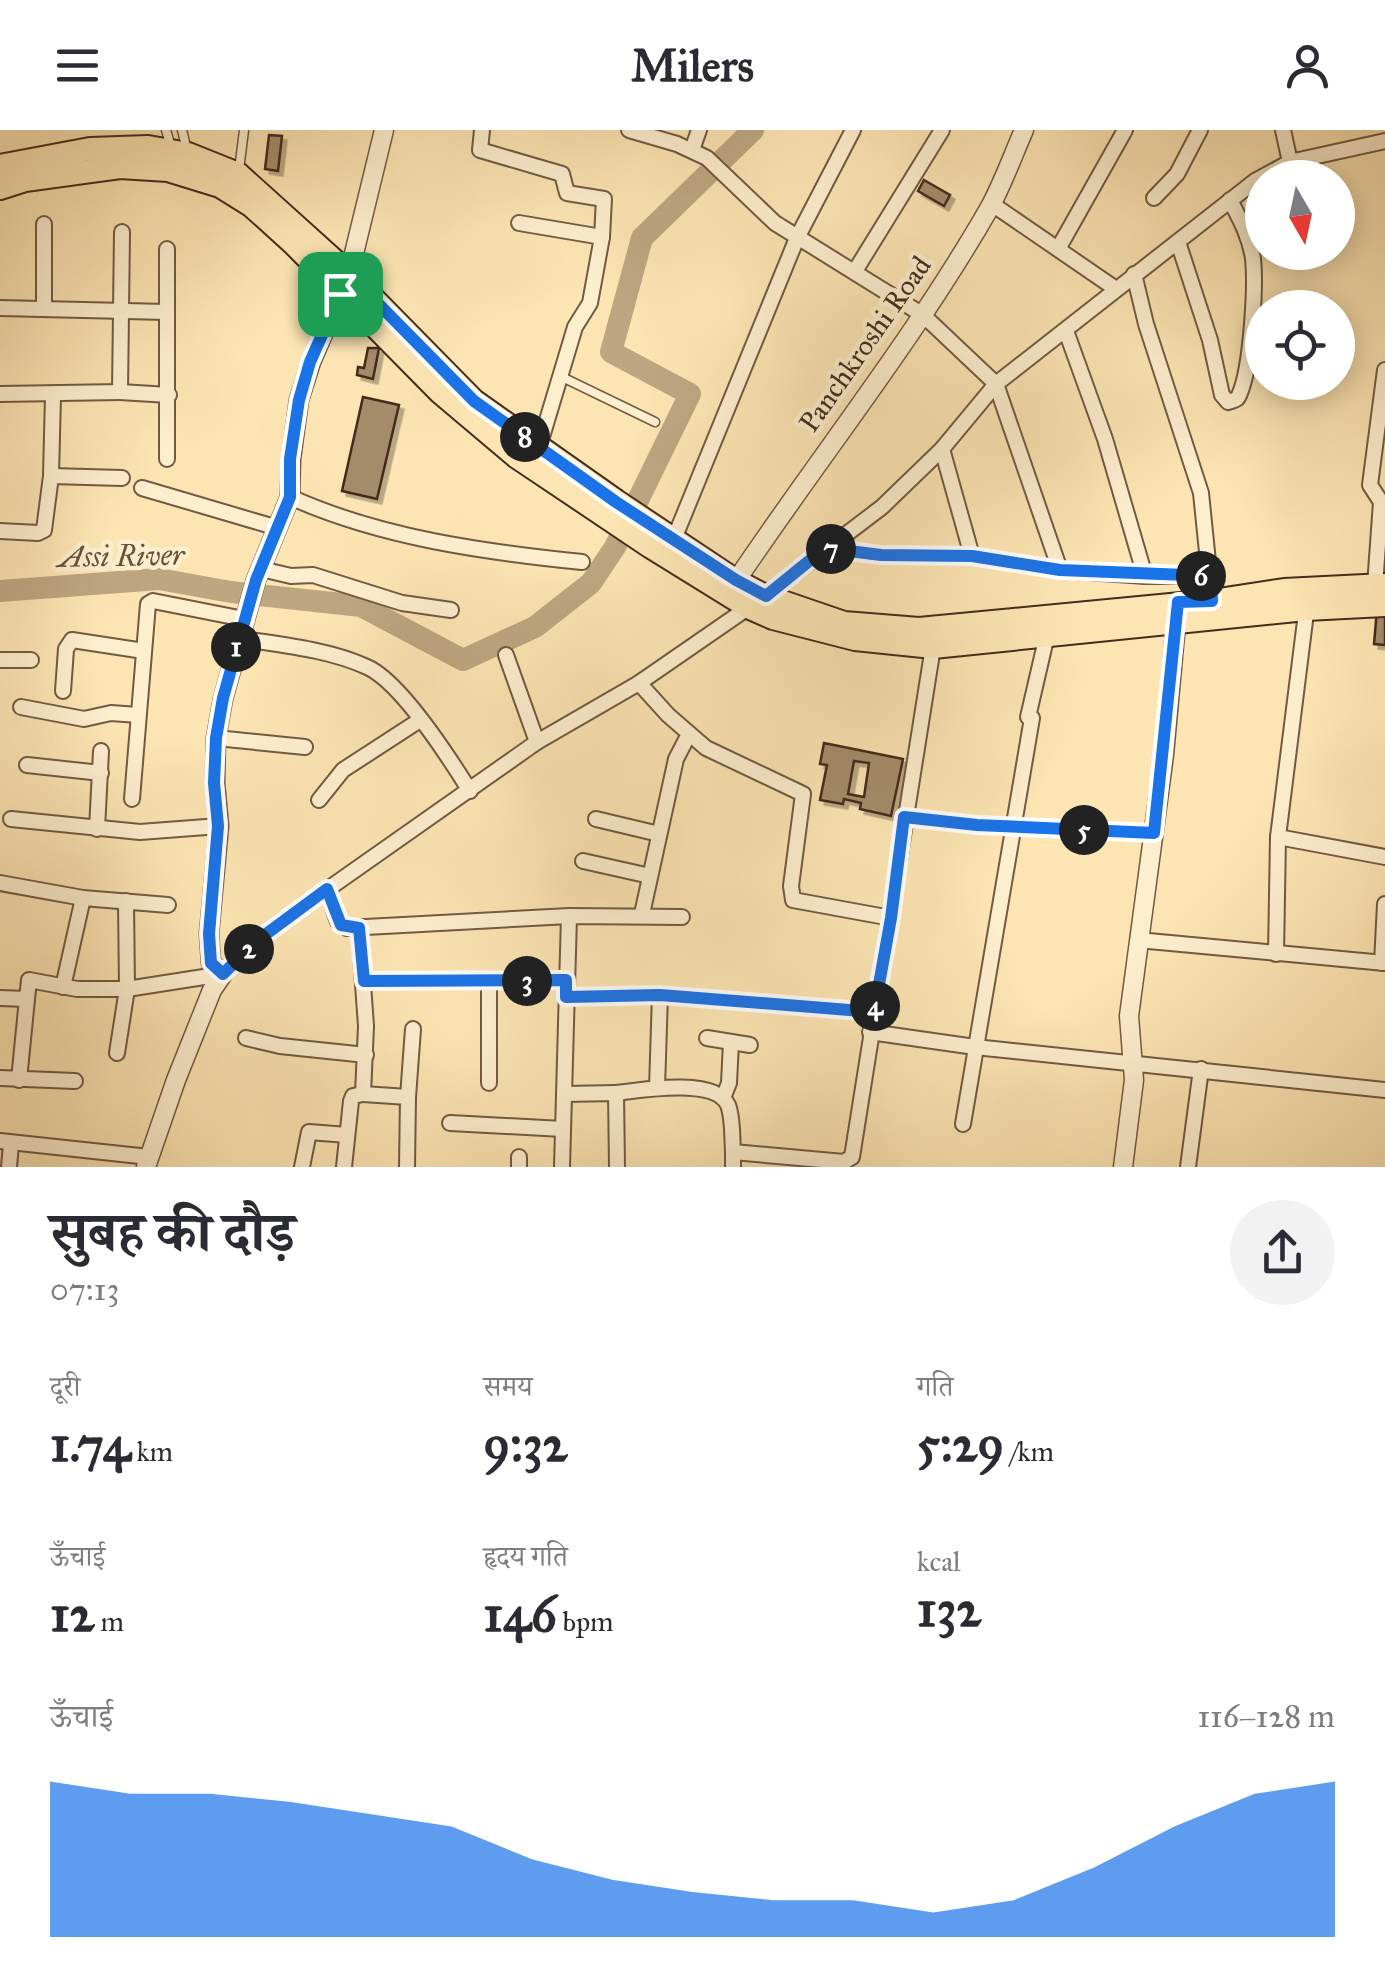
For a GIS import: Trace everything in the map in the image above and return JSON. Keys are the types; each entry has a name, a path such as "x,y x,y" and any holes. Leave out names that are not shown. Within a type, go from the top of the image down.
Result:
{"main road":[{"path":"0,166 90,149 148,147 177,141 238,174 476,424 517,458 736,580 757,602 844,623 919,629 1177,612 1382,592"},
{"path":"0,188 25,180 120,166 168,170 220,186 252,206 474,401 539,447 617,513"},
{"path":"660,538 757,602 822,632 934,647 1047,635 1177,612 1212,601 1307,599"}],"street":[{"path":"223,974 211,963 209,950 218,826 214,783 216,738 238,638 258,575 290,497 290,459 299,400 310,362 345,284 384,130"},
{"path":"482,130 480,150 562,174 567,193 604,199 602,237 590,304 576,327 539,447"},
{"path":"629,130 707,158 797,238 923,315 996,384 1060,570"},
{"path":"692,150 699,130"},
{"path":"660,538 797,238 853,130"},
{"path":"855,271 942,130"},
{"name":"Panchkroshi Road","path":"736,580 923,315 992,204 1024,130"},
{"path":"1058,249 1126,130"},
{"path":"1154,198 1177,174 1200,130"},
{"path":"1283,130 1290,160"},
{"path":"1350,148 1354,130"},
{"path":"1299,160 1385,141"},
{"path":"9,1167 6,1142 148,1162 212,990 254,943 537,742 640,683 757,602 882,507 942,448 996,384 1245,190"},
{"path":"1178,242 1210,340 1222,396 1228,402 1236,400 1246,358 1254,286 1247,233 1230,200"},
{"path":"992,204 1116,288"},
{"path":"519,223 602,237"},
{"path":"44,224 44,308"},
{"path":"120,392 122,232"},
{"path":"167,248 167,459"},
{"path":"1134,274 1151,341 1200,493 1212,601"},
{"path":"0,308 166,312"},
{"path":"1066,331 1110,454 1145,576"},
{"path":"1382,592 1381,502 1370,485 1385,370"},
{"path":"0,394 169,395"},
{"path":"0,531 44,530 51,476 53,395"},
{"path":"942,448 972,556"},
{"path":"51,476 122,478"},
{"path":"142,488 278,528"},
{"path":"290,497 319,510 435,540 488,551 582,562"},
{"path":"825,548 881,555 972,556 1060,570 1211,576"},
{"path":"258,575 313,575 402,602 451,610"},
{"path":"1276,954 1278,836 1307,599"},
{"path":"132,799 145,609 153,601 246,613"},
{"path":"1123,1167 1134,1099 1129,1016 1154,833 1177,612"},
{"path":"963,1124 1011,826 1047,635"},
{"path":"238,638 342,658 369,668 388,681 470,791"},
{"path":"63,691 66,649 72,640 144,651"},
{"path":"565,1094 700,1088 724,1098 729,1107 733,1159 848,1161 854,1150 934,647"},
{"path":"506,656 537,742"},
{"path":"0,660 31,660"},
{"path":"640,683 688,734 731,762 803,794 791,886 793,900 891,918"},
{"path":"21,708 84,719 111,713 138,715"},
{"path":"319,800 343,770 420,720"},
{"path":"642,914 676,759 688,734"},
{"path":"216,738 305,747"},
{"path":"97,829 100,751"},
{"path":"28,765 101,773"},
{"path":"904,817 1154,833"},
{"path":"11,819 140,832 218,826"},
{"path":"596,819 659,834"},
{"path":"1278,836 1385,857"},
{"path":"583,861 650,876"},
{"path":"0,883 83,898 168,905"},
{"path":"327,889 341,925 359,928 569,916 682,917"},
{"path":"63,987 83,898"},
{"path":"117,1054 127,989 126,901"},
{"path":"1138,940 1384,963 1385,904"},
{"path":"562,1167 569,916"},
{"path":"359,928 364,981 364,1094"},
{"path":"18,1080 29,980 63,987 127,989 223,974"},
{"path":"364,981 566,980"},
{"path":"489,982 489,1084"},
{"path":"566,997 660,995 874,1012"},
{"path":"658,1088 660,995"},
{"path":"0,998 26,1000"},
{"path":"406,1167 413,1029"},
{"path":"870,1032 975,1047 1385,1090"},
{"path":"246,1038 280,1046 366,1055"},
{"path":"706,1038 750,1045"},
{"path":"724,1098 729,1083 730,1042"},
{"path":"1188,1167 1201,1070"},
{"path":"0,1078 75,1081"},
{"path":"616,1093 617,1167"},
{"path":"344,1167 353,1096 408,1097"},
{"path":"450,1123 564,1129"},
{"path":"302,1167 309,1132 347,1135"}],"lane":[{"path":"234,130 243,133 238,174"},
{"path":"562,378 654,422"}],"building":[{"path":"269,135 282,136 278,171 265,169"},
{"path":"924,180 950,195 944,206 918,191"},
{"path":"368,348 379,348 373,379 357,375 358,367 364,368"},
{"path":"363,397 399,405 377,499 342,491"},
{"path":"1377,609 1385,610 1385,645 1374,644"},
{"path":"824,743 903,759 891,816 860,809 861,803 844,799 843,804 820,800 827,765 820,764","holes":["854,761 869,763 864,797 848,794"]}],"waterway":[{"name":"Assi River","path":"0,591 159,579 231,592 361,606 463,660 535,627 591,583 615,547 690,394 611,352 642,238 753,130"}],"route":[{"path":"349,274 474,401 616,502 766,596 825,548 881,555 972,556 1060,570 1211,576 1212,601 1178,602 1154,833 977,825 904,817 874,1012 660,995 566,997 566,980 364,981 359,928 347,928 338,922 327,889 254,943 223,974 211,963 209,934 218,826 214,783 216,738 238,638 256,580 290,497 290,459 299,400 310,362 340,294 349,274"}]}
